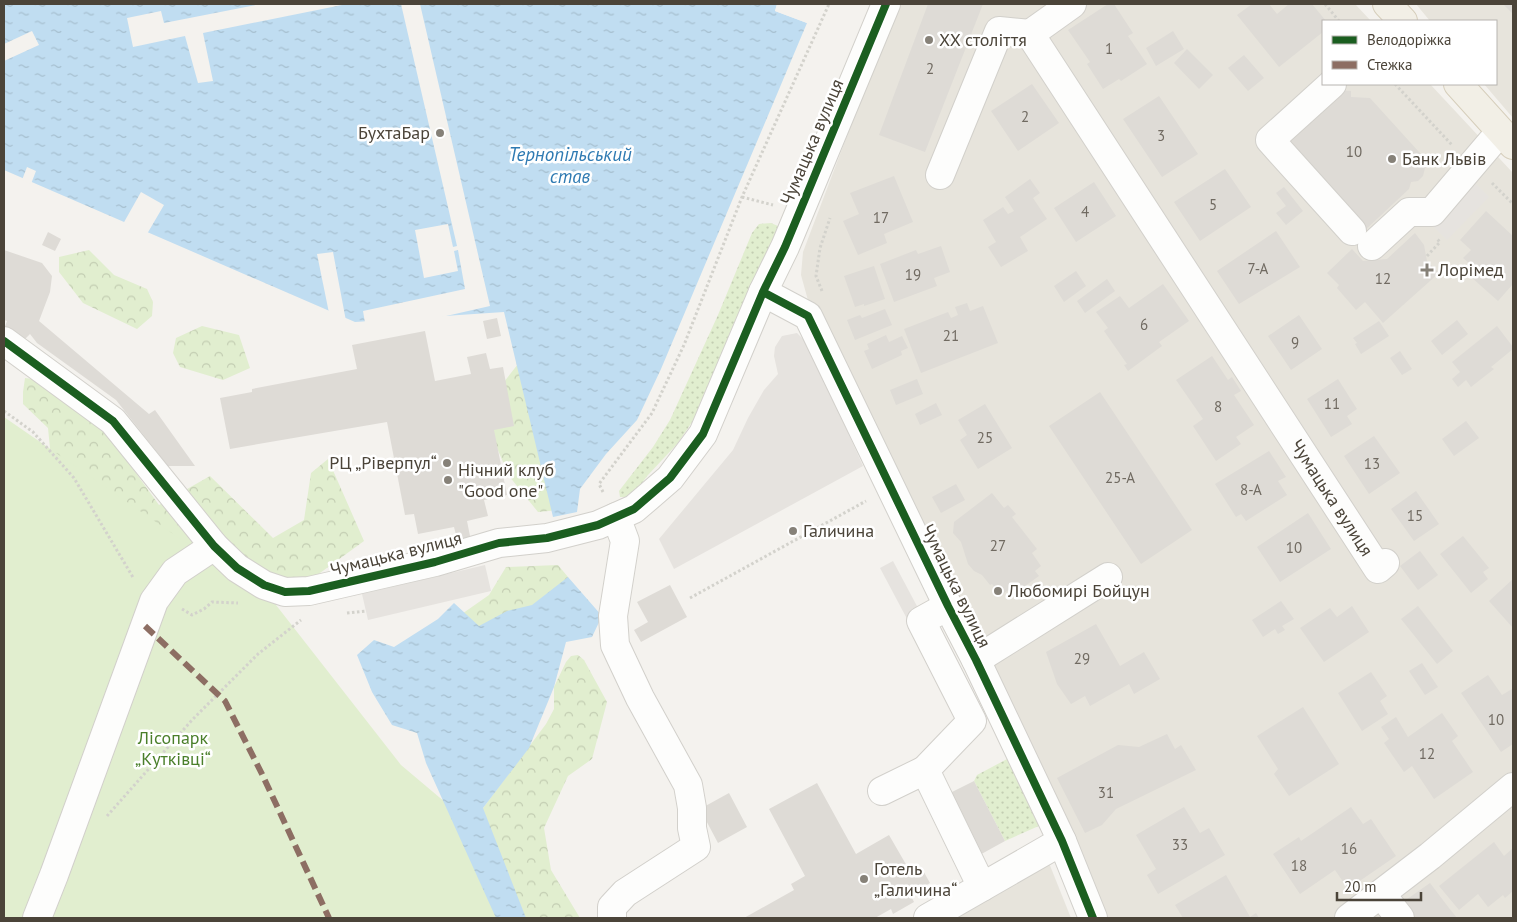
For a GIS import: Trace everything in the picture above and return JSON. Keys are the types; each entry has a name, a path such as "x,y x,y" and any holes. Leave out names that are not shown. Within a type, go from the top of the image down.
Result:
{"main road":[{"path":"1459,85 1507,139"}],"street":[{"name":"Чумацька вулиця","path":"4,341 113,422 214,546 237,568 264,585 285,592 309,591 435,562 499,543 547,538 607,521 634,509 670,478 703,434 763,292 785,247 886,4"},
{"path":"940,175 999,31 1030,34 1072,4"},
{"name":"Чумацька вулиця","path":"1030,34 1378,569 1385,563"},
{"path":"1331,85 1270,140 1362,239 1409,212 1432,212 1507,139"},
{"name":"Чумацька вулиця","path":"763,292 808,316 1062,841 1093,918"},
{"path":"607,521 625,541 613,616 615,645 640,698 688,785 692,808 692,828 696,847 625,893 612,907 612,918"},
{"path":"37,918 154,601 175,572 214,546"},
{"path":"976,660 1108,577"},
{"path":"882,791 925,770 972,721 921,621 948,606"},
{"path":"925,770 982,887"},
{"path":"1349,918 1430,856 1513,787"},
{"path":"928,918 1062,841"},
{"path":"1381,894 1400,918"}],"path":[{"path":"607,521 599,484 652,413 684,345 742,197 829,4"},
{"path":"1325,4 1338,20"},
{"path":"1395,85 1456,149"},
{"path":"1490,181 1513,204"},
{"path":"1426,256 1439,243"},
{"path":"690,598 890,487"},
{"path":"106,817 192,720 258,654 314,609 309,591"}],"shaded area":[{"path":"897,4 1355,4 1370,20 1322,20 1322,85 1431,85 1513,173 1513,918 1105,918 809,304 801,275 803,252"},
{"path":"1416,4 1513,4 1513,118 1485,85 1497,85 1497,20 1429,20"},
{"path":"1473,181 1489,197 1447,240 1431,224"},
{"path":"797,333 809,346 863,466 674,569 659,539 733,450 764,390 778,374 774,356 775,347 782,336"},
{"path":"893,561 944,657 931,664 880,568"},
{"path":"485,565 491,591 368,620 362,594"},
{"path":"1049,863 1071,918 946,918"}],"green space":[{"path":"771,223 778,226 775,240 711,389 678,443 648,475 631,497 620,497 619,491 653,447 670,420 718,315 752,233 759,224"},
{"path":"89,250 114,275 147,289 153,302 152,316 137,329 83,303 59,272 59,257"},
{"path":"202,326 239,335 250,368 223,380 180,367 173,353 176,338"},
{"path":"518,364 559,510 538,512 509,476 491,434 504,382"},
{"path":"25,378 41,380 99,422 159,505 210,476 273,538 304,520 311,473 328,459 364,541 276,605 255,629 53,479 48,428 23,404"},
{"name":"Лісопарк „Кутківці“","path":"4,417 276,605 401,765 471,824 517,918 4,918"},
{"path":"558,565 568,577 563,592 481,642 449,623 489,595 506,567"},
{"path":"578,655 584,660 607,702 592,759 568,776 544,828 551,870 580,918 518,918 471,824 546,724 554,709 554,687 566,662 571,656"},
{"path":"1009,758 1041,825 1005,841 974,781 977,775"}],"water":[{"name":"Тернопільський став","path":"4,4 777,4 775,11 807,23 661,369 637,420 606,454 580,489 577,512 553,517 504,312 355,322 4,170"},
{"path":"568,577 602,616 592,637 566,642 554,687 529,748 483,808 526,918 496,918 426,763 417,733 392,725 372,692 357,655 374,640 394,647 438,619 454,603 479,626 507,611 532,605"}],"pier":[{"path":"261,4 347,4 203,33 213,81 198,83 185,36 133,47 127,18 161,11 164,23"},
{"name":"БухтаБар","path":"401,4 420,4 490,306 433,319 365,323 363,311 465,289 458,250 454,251 458,271 424,278 415,230 448,224 453,247 457,246"},
{"path":"777,4 780,4 778,9 808,21 807,23 775,11"},
{"path":"32,31 39,45 4,61 4,44"},
{"path":"27,167 36,171 31,184 22,180"},
{"path":"141,192 164,205 147,234 123,224"},
{"path":"333,252 346,321 329,313 317,254"}],"building":[{"path":"928,4 983,4 925,152 879,135"},
{"path":"1108,4 1114,4 1133,33 1128,36 1147,64 1121,81 1119,79 1103,89 1087,64 1090,62 1068,30"},
{"path":"1252,4 1269,4 1277,14 1289,4 1312,4 1325,20 1322,20 1322,33 1279,67 1237,15"},
{"path":"1503,4 1513,4 1513,14"},
{"path":"1173,31 1184,49 1156,66 1146,48"},
{"path":"1187,49 1213,75 1199,89 1174,63"},
{"path":"1244,55 1264,78 1248,91 1228,68"},
{"path":"1032,84 1059,123 1018,151 991,111"},
{"path":"1337,90 1351,91 1351,97 1370,98 1429,163 1425,168 1423,176 1418,181 1411,182 1409,189 1362,233 1278,141"},
{"path":"1159,96 1198,154 1162,177 1123,119"},
{"path":"1225,169 1251,207 1200,241 1174,202"},
{"path":"894,176 913,222 884,234 887,243 858,255 843,221 859,214 850,193"},
{"path":"1030,179 1040,193 1033,198 1047,219 1020,237 1028,251 1001,267 988,247 996,242 983,220 1003,207 1008,214 1014,211 1005,197"},
{"path":"1094,182 1116,216 1076,242 1054,208"},
{"path":"1284,187 1303,211 1286,225 1276,213 1286,206 1276,193"},
{"path":"1486,211 1513,236 1513,284 1498,301 1471,277 1477,270 1463,258 1471,250 1460,240"},
{"path":"1276,231 1300,267 1239,304 1217,271"},
{"path":"48,232 61,239 55,251 42,245"},
{"path":"1415,233 1424,245 1427,261 1439,273 1383,323 1365,302 1356,310 1337,288 1339,285 1327,273 1352,249 1363,261 1387,259"},
{"path":"941,246 950,272 934,278 937,286 894,302 880,264 916,250 918,254"},
{"path":"4,250 42,263 52,276 50,292 39,321 149,414 155,410 195,466 168,466 116,400 37,343 30,334 23,341 4,329 7,321 4,320"},
{"path":"874,266 885,299 855,307 844,276"},
{"path":"1076,271 1086,286 1064,302 1054,286"},
{"path":"1107,279 1115,291 1085,313 1077,301"},
{"path":"1163,284 1189,321 1159,342 1162,346 1128,371 1124,365 1127,364 1104,331 1108,328 1096,312 1120,296 1129,308"},
{"path":"967,303 970,311 983,306 998,343 921,373 904,329 948,312 951,318 958,315 955,307"},
{"path":"885,309 892,325 855,340 847,320 860,315 862,318"},
{"path":"1299,315 1322,349 1291,370 1268,336"},
{"path":"497,318 501,336 487,339 483,321"},
{"path":"1457,320 1468,334 1442,355 1431,341"},
{"path":"1379,321 1389,336 1361,354 1353,338"},
{"path":"1497,326 1513,349 1491,367 1494,369 1471,387 1466,380 1458,387 1452,379 1460,372 1452,362"},
{"path":"425,331 435,381 471,374 467,357 486,353 490,369 503,367 514,426 494,430 507,495 484,500 488,516 467,521 471,541 458,543 454,527 418,534 414,514 405,515 387,422 230,449 220,398 252,392 252,389 357,369 352,345"},
{"path":"886,335 889,342 902,336 908,348 901,351 902,355 872,369 864,351 869,349 867,344"},
{"path":"1400,351 1412,369 1402,375 1390,358"},
{"path":"1212,356 1228,380 1232,377 1241,391 1234,395 1254,425 1236,437 1241,444 1216,461 1193,426 1203,419 1176,380"},
{"path":"917,379 923,394 896,405 890,390"},
{"path":"1338,379 1357,409 1347,416 1352,424 1331,437 1307,399"},
{"path":"1100,392 1192,530 1141,564 1049,426"},
{"path":"936,403 942,415 920,425 915,414"},
{"path":"985,404 1012,448 978,469 960,440 967,435 958,420"},
{"path":"1466,421 1479,438 1454,456 1442,439"},
{"path":"1374,436 1400,473 1369,494 1344,456"},
{"path":"1269,451 1286,477 1278,481 1287,495 1246,521 1241,514 1236,517 1215,484"},
{"path":"956,484 965,500 941,513 932,497"},
{"path":"1416,491 1439,524 1414,541 1391,509"},
{"path":"992,493 1004,508 1008,505 1016,514 1012,517 1037,549 1032,553 1041,566 1035,571 1039,576 1014,594 1010,589 1001,595 982,575 974,571 968,564 961,542 953,533 954,522"},
{"path":"1308,513 1331,549 1280,582 1257,547"},
{"path":"1463,536 1489,568 1483,572 1488,579 1471,593 1440,554"},
{"path":"1420,551 1438,575 1418,590 1400,566"},
{"path":"1513,579 1513,628 1489,601"},
{"path":"670,585 687,617 641,642 634,630 648,622 637,602"},
{"path":"1281,601 1294,619 1282,626 1285,630 1278,634 1275,629 1263,637 1252,620"},
{"path":"1352,606 1369,632 1324,662 1300,628 1330,608 1337,617"},
{"path":"1418,606 1453,651 1437,664 1401,619"},
{"path":"1096,624 1120,666 1144,652 1160,679 1134,694 1129,684 1090,706 1085,696 1071,704 1057,684 1046,652"},
{"path":"1422,663 1438,687 1425,695 1409,671"},
{"path":"1371,672 1387,696 1380,701 1388,714 1362,731 1338,693"},
{"path":"1488,675 1502,695 1513,690 1513,744 1501,752 1461,693"},
{"path":"1303,707 1339,764 1289,796 1274,774 1278,769 1257,736"},
{"path":"1442,713 1458,736 1452,741 1473,772 1434,799 1412,766 1404,772 1384,743 1389,739 1381,727 1396,717 1408,737"},
{"path":"1167,734 1175,749 1181,745 1196,770 1116,809 1102,825 1085,833 1057,778 1118,745 1139,747"},
{"path":"974,781 1005,841 976,857 944,796"},
{"name":"Готель „Галичина“","path":"817,783 856,854 889,835 911,873 921,867 930,883 910,894 914,902 893,914 891,909 875,918 744,918 794,890 791,884 805,876 769,809"},
{"path":"729,793 747,827 718,843 700,809"},
{"path":"1184,807 1200,833 1209,828 1225,855 1158,894 1147,875 1156,869 1136,835"},
{"path":"1351,807 1363,824 1371,819 1396,856 1348,889 1335,870 1300,894 1273,854 1299,837 1301,841"},
{"path":"1494,842 1504,856 1513,848 1513,891 1505,898 1503,895 1488,907 1478,894 1459,910 1439,886"},
{"path":"1226,875 1250,917 1256,913 1259,918 1183,918 1175,905"},
{"path":"1430,883 1457,918 1415,918 1403,902"}],"marked path":[{"path":"145,626 225,701 262,774 329,918"}],"cycle path":[{"path":"4,341 113,421 214,546 237,568 264,585 285,592 309,591 435,562 499,543 547,538 598,525 634,509 670,478 703,434 763,292 785,247 886,4"},
{"path":"763,292 808,316 1062,841 1093,918"}],"place":[{"name":"ХХ століття","path":"929,40"},
{"name":"БухтаБар","path":"440,133"},
{"name":"Банк Львів","path":"1392,159"},
{"name":"Лорімед","path":"1427,270"},
{"name":"РЦ „Ріверпул“","path":"447,463"},
{"name":"Нічний клуб \"Good one\"","path":"448,480"},
{"name":"Галичина","path":"793,531"},
{"name":"Любомирі Бойцун","path":"998,591"},
{"name":"Готель „Галичина“","path":"864,879"}]}
